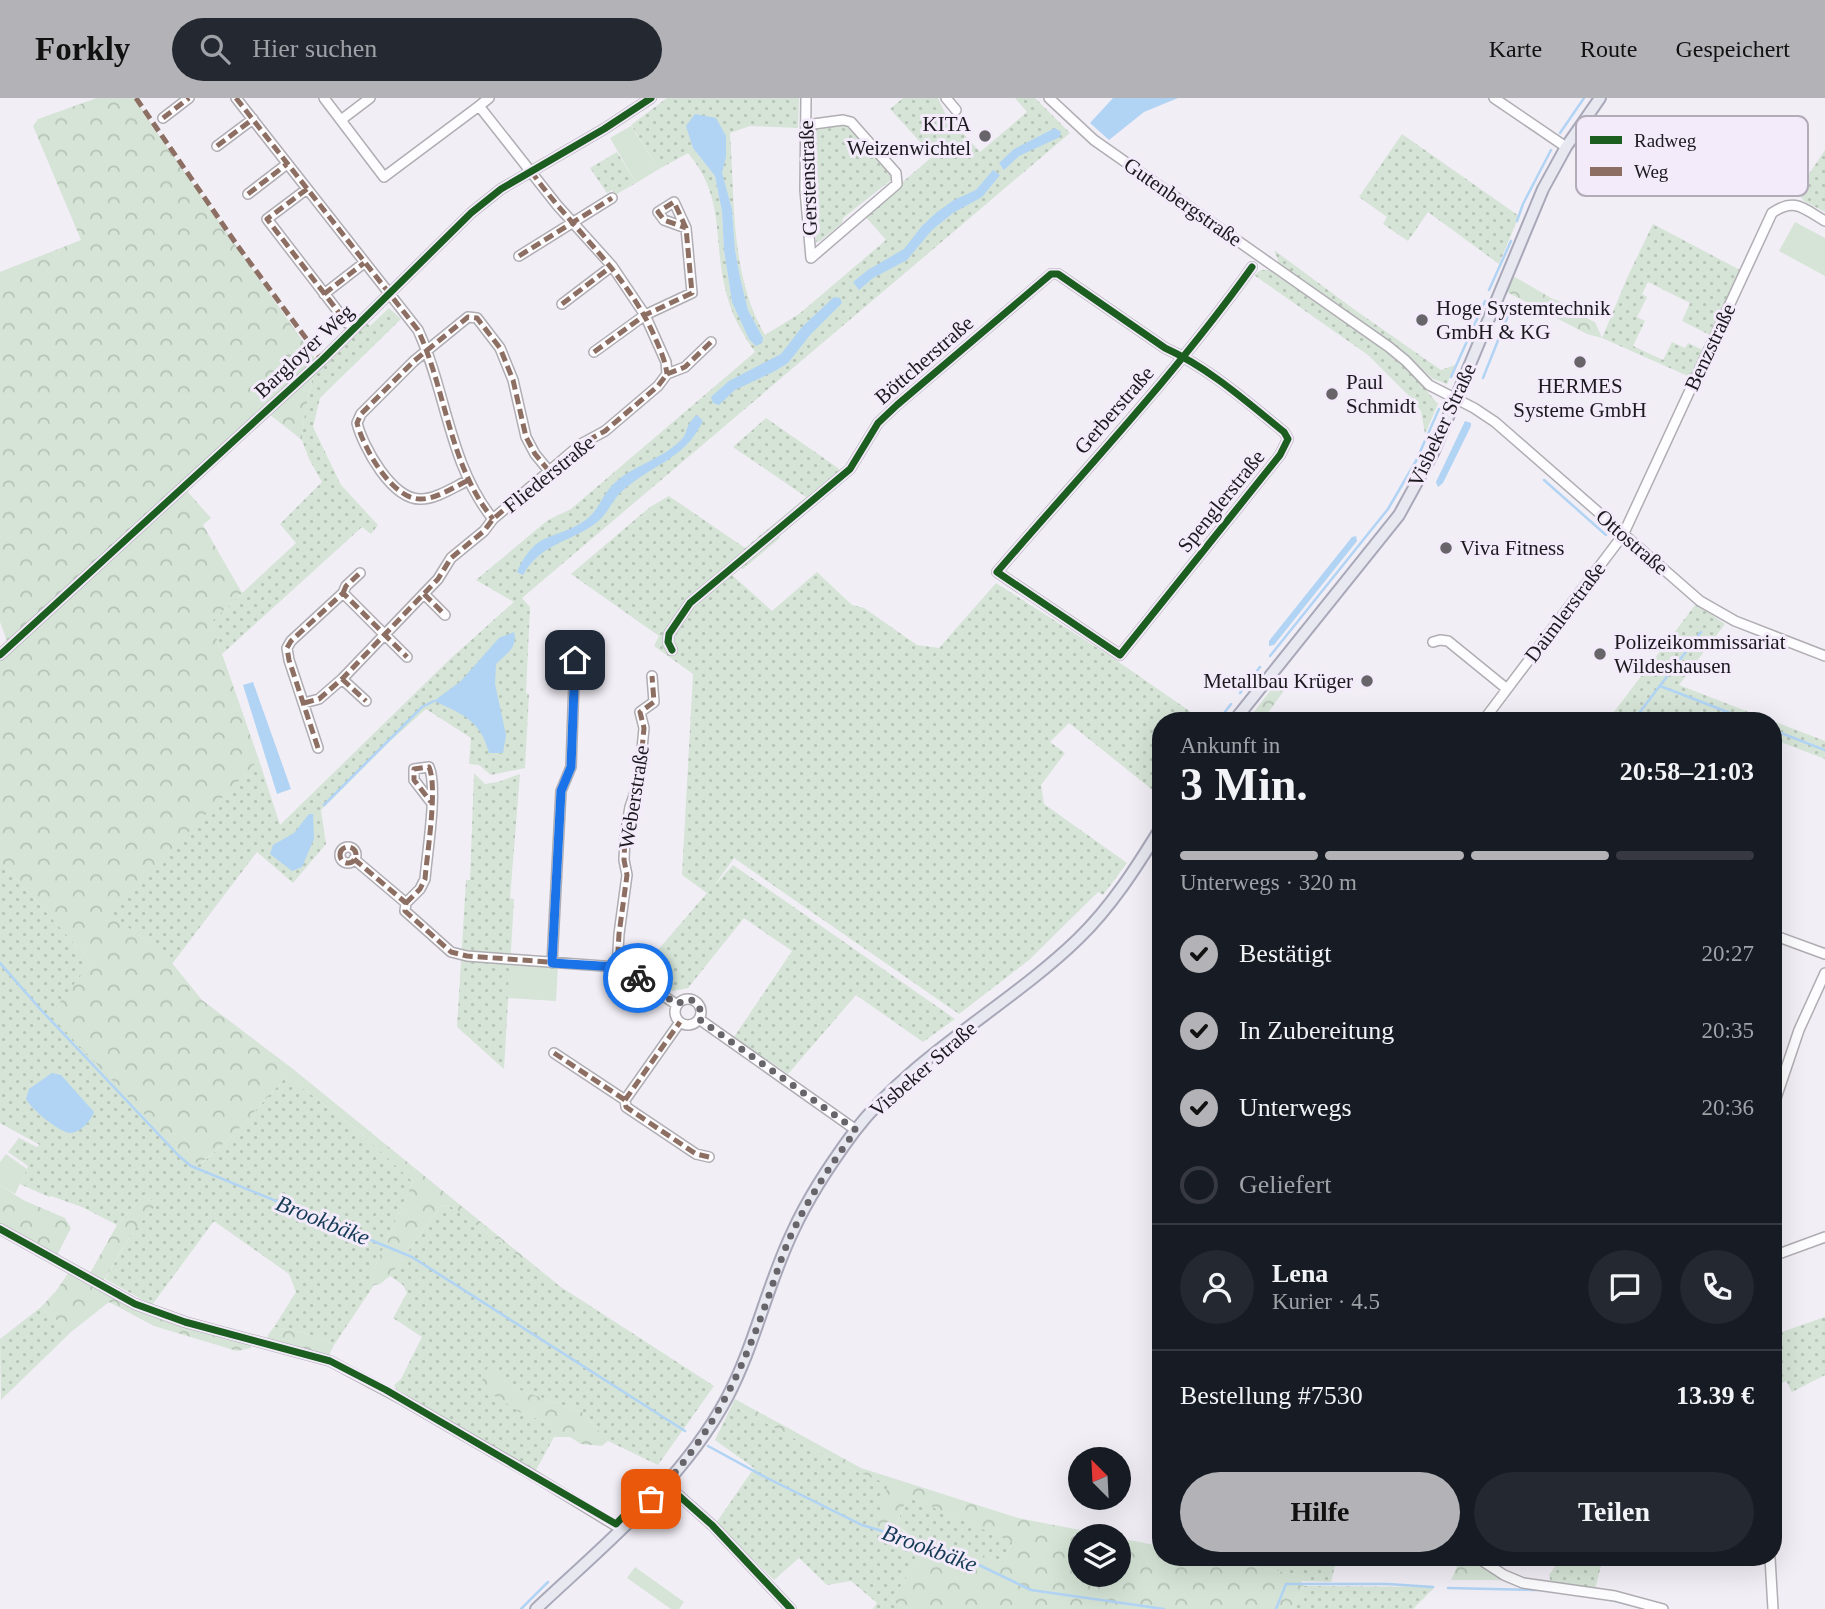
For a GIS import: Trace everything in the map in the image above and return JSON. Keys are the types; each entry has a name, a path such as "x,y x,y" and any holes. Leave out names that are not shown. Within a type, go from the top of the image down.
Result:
{"main road":[{"name":"Visbeker Straße","path":"1587,116 1600,98"},
{"name":"Visbeker Straße","path":"1241,712 1399,514 1433,453 1544,189 1576,132"},
{"name":"Visbeker Straße","path":"536,1609 666,1484 706,1433 728,1396 751,1343 793,1230 825,1173 856,1130 923,1064 1078,939 1121,889 1152,841"}],"street":[{"path":"163,118 189,98"},
{"name":"Fliederstraße","path":"236,98 411,321 428,351 467,481 477,500 493,519 581,444 605,431 658,386 667,374 685,367 711,342"},
{"path":"324,98 384,177 489,98"},
{"path":"341,120 370,98"},
{"name":"Bargloyer Weg","path":"0,655 322,360 471,213 501,189 604,130 651,98"},
{"name":"Gerstenstraße","path":"806,98 805,190 811,258 897,184 896,173 851,122 843,120 806,125"},
{"path":"946,98 956,110"},
{"name":"Gutenbergstraße","path":"1049,98 1094,140 1389,347 1429,385 1457,399"},
{"path":"1494,98 1566,146"},
{"path":"479,106 611,267 645,315 666,362 667,374"},
{"path":"218,146 253,119"},
{"path":"248,194 287,164"},
{"path":"307,189 267,219 347,323"},
{"path":"519,256 612,198"},
{"name":"Benzstraße","path":"1622,535 1772,213 1783,205 1796,204 1825,221"},
{"path":"594,352 645,315 692,293 686,228"},
{"path":"324,294 364,263"},
{"path":"562,304 611,267"},
{"name":"Gerberstraße","path":"1120,655 996,572 1184,356 1252,267"},
{"name":"Böttcherstraße","path":"672,650 668,642 669,634 690,603 849,469 878,423 1051,275 1058,274 1165,348 1184,356"},
{"path":"467,481 429,498 419,499 404,495 396,489 371,456 357,426 357,420 414,361 468,317 477,318 500,348 513,380 526,437 549,471"},
{"name":"Spenglerstraße","path":"1120,655 1280,456 1288,439 1284,432 1184,356"},
{"name":"Ottostraße","path":"1457,399 1495,422 1622,535 1716,613 1825,656"},
{"path":"304,704 319,699 342,679 438,579 451,558 484,531 493,519"},
{"name":"Daimlerstraße","path":"1490,712 1622,535"},
{"path":"318,748 287,648 360,573"},
{"path":"343,593 407,657"},
{"path":"424,594 445,615"},
{"path":"1433,642 1448,641 1507,689"},
{"path":"552,963 561,791 571,767 575,652"},
{"name":"Weberstraße","path":"617,967 627,875 624,860 625,836 630,807 639,781 644,728 640,712 654,702 652,676"},
{"path":"342,679 366,701"},
{"path":"431,802 425,879 420,890 406,903 405,911 451,952 467,956 617,967 677,1004"},
{"path":"354,859 406,903"},
{"path":"1782,937 1825,954"},
{"path":"1782,1079 1798,1030 1825,973"},
{"path":"687,999 695,1001 701,1011 699,1019 688,1025 680,1022 674,1012 677,1004 687,999"},
{"path":"699,1019 856,1130"},
{"path":"680,1022 625,1100 626,1107 696,1154 709,1157"},
{"path":"554,1053 625,1100"},
{"path":"0,1229 135,1304 185,1322 330,1361 402,1399 621,1529"},
{"path":"1782,1253 1825,1237"},
{"path":"666,1484 712,1525 791,1609"},
{"path":"1490,1566 1523,1583 1615,1596 1663,1609"},
{"path":"1770,1566 1773,1609"}],"green space":[{"path":"97,98 135,98 316,360 8,644 0,622 0,272 81,240 33,126 38,119"},
{"path":"667,98 799,98 798,128 750,126 730,133 740,263 745,288 765,335 799,314 886,240 864,215 933,156 890,109 903,98 938,98 945,113 980,152 1027,112 1015,98 1035,98 1070,133 522,598 530,607 525,768 491,775 479,765 469,764 471,738 426,709 321,810 326,844 293,883 257,852 172,964 142,937 108,914 259,760 280,825 450,659 514,602 476,580 548,520 571,509 755,352 737,322 727,297 713,202 700,169 688,153 659,169 631,125","holes":["687,126 726,157 721,173 732,209 740,277 748,310 763,338 732,302 724,250 722,212 715,176 693,148"]},
{"path":"847,123 892,172 891,180 816,242 811,133 818,127"},
{"path":"631,126 659,169 636,183 610,138"},
{"path":"1402,134 1519,216 1499,264 1428,212 1408,241 1383,224 1387,217 1359,197"},
{"path":"1825,150 1825,212 1804,201 1800,196 1808,196 1808,176"},
{"path":"617,152 636,183 615,195 612,190 607,193 590,168"},
{"path":"1795,222 1825,238 1825,276 1779,251"},
{"path":"1653,224 1740,270 1710,335 1682,321 1690,303 1648,282 1642,294 1647,297 1637,317 1645,321 1633,346 1663,360 1672,342 1685,348 1688,343 1703,350 1690,377 1602,338"},
{"path":"1274,250 1441,370 1455,365 1447,384 1433,379 1392,343 1279,263"},
{"path":"1261,270 1269,270 1404,364 1438,404 1425,434 1421,411 1368,355 1254,275"},
{"path":"1513,276 1551,298 1572,306 1580,315 1595,322 1602,338 1587,334 1507,292"},
{"path":"389,308 401,319 320,398 313,427 341,485 378,525 371,534 362,527 222,654 211,622 296,543 280,524 322,482 302,440 313,376 367,323 370,326"},
{"path":"313,376 304,418 302,440 269,414"},
{"path":"766,418 838,468 846,479 778,535 780,538 732,575 772,611 817,572 852,605 864,608 917,645 939,648 996,583 1191,712 1152,712 1152,790 1069,723 1050,742 1065,753 1041,785 1044,804 1127,863 1103,895 1098,892 1029,960 959,1014 734,858 714,886 733,865 955,1019 923,1042 856,995 788,1074 734,1037 792,951 744,918 688,988 673,991 639,972 707,893 682,875 693,674 654,646 659,636 571,574 650,507 669,496 745,548 806,497 733,447"},
{"path":"186,490 211,518 203,525 242,593 211,622 259,760 109,914 142,937 172,963 202,1000 293,1069 561,1287 449,1205 440,1207 390,1276 374,1285 371,1275 413,1182 359,1131 287,1076 232,1136 201,1163 190,1162 50,1015 91,962 0,861 0,658"},
{"path":"1696,604 1725,624 1679,685 1749,712 1614,712"},
{"path":"1279,679 1288,685 1268,712 1254,712"},
{"path":"1782,724 1825,741 1825,759 1782,742"},
{"path":"474,773 485,784 520,774 510,898 514,899 504,1069 457,1027 466,880 470,880"},
{"path":"0,861 91,962 202,1163 232,1136 287,1076 359,1131 413,1182 371,1275 374,1285 334,1345 305,1333 274,1327 296,1292 289,1274 214,1221 152,1305 105,1279 134,1230 158,1203 143,1196 117,1225 82,1207 49,1197 20,1184 28,1166 8,1152 19,1138 37,1147 40,1145 0,1123"},
{"path":"510,965 558,966 556,1001 507,998"},
{"path":"6,1154 27,1169 15,1194 0,1185 0,1162"},
{"path":"0,1185 23,1200 65,1218 71,1228 56,1257 0,1226"},
{"path":"143,1196 158,1203 134,1230 102,1283 89,1275 117,1225"},
{"path":"449,1205 561,1287 714,1386 658,1465 608,1441 582,1412 517,1389 487,1369 519,1412 549,1423 554,1437 535,1472 397,1391 394,1385 401,1379 422,1337 393,1318 407,1293 403,1285 390,1276 440,1207"},
{"path":"69,1272 112,1296 250,1343 251,1348 237,1351 154,1326 109,1302 71,1332 41,1307"},
{"path":"41,1307 71,1332 1,1400 0,1339"},
{"path":"1825,1317 1825,1375 1792,1392 1786,1381 1782,1383 1782,1332"},
{"path":"274,1327 305,1333 334,1345 328,1358 267,1340"},
{"path":"487,1368 517,1389 582,1412 608,1441 602,1446 581,1444 570,1437 554,1437 549,1423 519,1412 480,1386"},
{"path":"735,1399 861,1468 1018,1518 1068,1528 1068,1587 1131,1587 1131,1540 1152,1544 1152,1566 1254,1566 1298,1575 1304,1586 1292,1609 906,1609 891,1600 924,1552 875,1532 888,1484 855,1471 732,1405","holes":["914,1499 1013,1543 1001,1560 934,1543 904,1532 897,1523 904,1505"]},
{"path":"732,1405 855,1471 889,1484 875,1532 925,1551 891,1600 906,1609 873,1609 877,1603 851,1581 827,1585 799,1558 774,1580 716,1523 754,1468 715,1440"},
{"path":"914,1499 1013,1542 1002,1560 946,1548 917,1538 897,1524 904,1505"},
{"path":"1254,1566 1335,1566 1331,1582 1301,1581 1298,1575"},
{"path":"1457,1566 1480,1566 1501,1575 1504,1580 1451,1580"},
{"path":"1555,1566 1601,1566 1595,1589 1551,1583 1549,1575"},
{"path":"635,1567 684,1602 679,1609 671,1609 627,1578"},
{"path":"1304,1586 1435,1587 1413,1609 1292,1609"}],"water":[{"path":"1113,98 1178,98 1144,112 1109,140 1090,123"},
{"path":"695,114 716,118 726,136 726,157 722,173 732,209 735,250 748,310 763,338 762,343 756,346 749,339 732,302 724,250 722,212 715,176 693,148 686,126"},
{"path":"1055,128 1061,132 1060,137 1019,156 1004,170 999,163 1014,149"},
{"path":"993,170 1000,175 982,197 953,213 932,230 907,260 873,278 859,290 853,282 904,249 937,212 976,190"},
{"path":"834,297 840,298 842,303 810,335 788,363 735,390 719,405 713,403 711,397 729,381 781,354 802,327"},
{"path":"697,415 703,421 695,435 676,454 619,494 596,523 538,556 523,575 517,572 524,558 539,542 587,519 617,481 672,448 685,435 690,422"},
{"path":"1465,421 1471,423 1471,426 1443,483 1438,487 1436,482"},
{"path":"1356,536 1357,541 1274,645 1269,646 1269,641 1352,537"},
{"path":"514,632 513,647 496,664 495,684 506,735 503,753 489,753 476,726 454,710 434,701 461,681 499,638"},
{"path":"253,682 291,789 277,794 243,685"},
{"path":"309,814 313,814 314,839 302,867 292,871 270,854 273,845 294,833"},
{"path":"52,1073 61,1075 94,1112 88,1123 78,1131 70,1133 59,1129 39,1114 26,1099 29,1089"}],"waterway":[{"path":"1560,133 1584,98"},
{"path":"1517,221 1551,150"},
{"path":"1489,290 1511,241"},
{"path":"1451,377 1485,301"},
{"path":"1483,378 1511,308"},
{"path":"1270,656 1388,509 1416,461 1439,409"},
{"path":"1544,480 1606,535"},
{"path":"1640,712 1701,632"},
{"path":"1240,693 1260,667"},
{"path":"1660,686 1728,712"},
{"path":"324,805 422,707 434,701"},
{"path":"1225,712 1231,704"},
{"path":"1782,733 1825,750"},
{"name":"Brookbäke","path":"0,963 42,1011 191,1166 412,1257 685,1431"},
{"name":"Brookbäke","path":"708,1446 862,1525 950,1551 1031,1590 1164,1609"},
{"path":"521,1609 548,1582"},
{"name":"Brookbäke","path":"1276,1609 1286,1584 1433,1587"},
{"name":"Brookbäke","path":"1448,1588 1540,1590"},
{"name":"Brookbäke","path":"1606,1599 1644,1608"}],"marked path":[{"path":"136,98 237,245 322,360"},
{"path":"163,118 189,98"},
{"path":"236,98 418,330 467,476 493,519"},
{"path":"217,146 253,119"},
{"path":"248,194 287,164"},
{"path":"531,171 627,289 653,333 667,374"},
{"path":"307,189 267,219 347,323"},
{"path":"519,256 612,198"},
{"path":"594,352 645,315 692,293 686,228 674,202 658,212 664,220 686,228"},
{"path":"324,294 364,263"},
{"path":"562,304 612,266"},
{"path":"467,481 433,497 410,497 400,491 380,470 365,445 357,423 361,414 414,361 468,317 477,318 500,348 513,380 526,437 549,471"},
{"path":"667,374 685,367 711,342"},
{"path":"304,703 319,699 342,679 438,579 451,558 484,531 493,519 581,444 605,431 658,386 667,374"},
{"path":"343,593 346,586 360,573"},
{"path":"318,748 289,660 287,648 291,641 343,593 407,657"},
{"path":"424,594 445,615"},
{"path":"552,963 561,791 571,767 575,652"},
{"path":"354,859 406,903 405,911 451,952 467,956 617,967 627,875 624,860 625,836 630,807 639,781 644,728 640,712 654,702 652,676"},
{"path":"342,679 366,701"},
{"path":"406,903 420,889 425,879 432,805 429,767 414,769 414,780 431,802"},
{"path":"348,847 356,855 348,863 340,855 348,847"},
{"path":"625,1100 680,1022"},
{"path":"554,1053 625,1100 626,1107 696,1154 709,1157"}],"cycle path":[{"path":"0,655 322,360 471,213 501,189 604,129 651,98"},
{"path":"672,650 668,642 669,634 690,603 850,469 878,423 897,405 1051,274 1058,274 1165,348 1181,356 1197,365 1212,375 1284,432 1288,439 1280,455 1120,655 997,572 1160,385 1192,346 1252,267"},
{"path":"0,1229 135,1304 185,1322 330,1361 386,1390 616,1524 660,1479 712,1525 791,1609"}],"way so far":[{"path":"638,978 677,1004 683,999 698,1003 701,1011 699,1019 856,1130 825,1173 793,1230 742,1366 718,1415 689,1457 651,1499"}],"place":[{"name":"KITA Weizenwichtel","path":"985,136"},
{"name":"Hoge Systemtechnik GmbH & KG","path":"1422,320"},
{"name":"HERMES Systeme GmbH","path":"1580,362"},
{"name":"Paul Schmidt","path":"1332,394"},
{"name":"Viva Fitness","path":"1446,548"},
{"name":"Polizeikommissariat Wildeshausen","path":"1600,654"},
{"name":"Metallbau Krüger","path":"1367,681"}],"route":[{"path":"575,660 571,767 561,791 552,963 617,967 638,978"}]}
